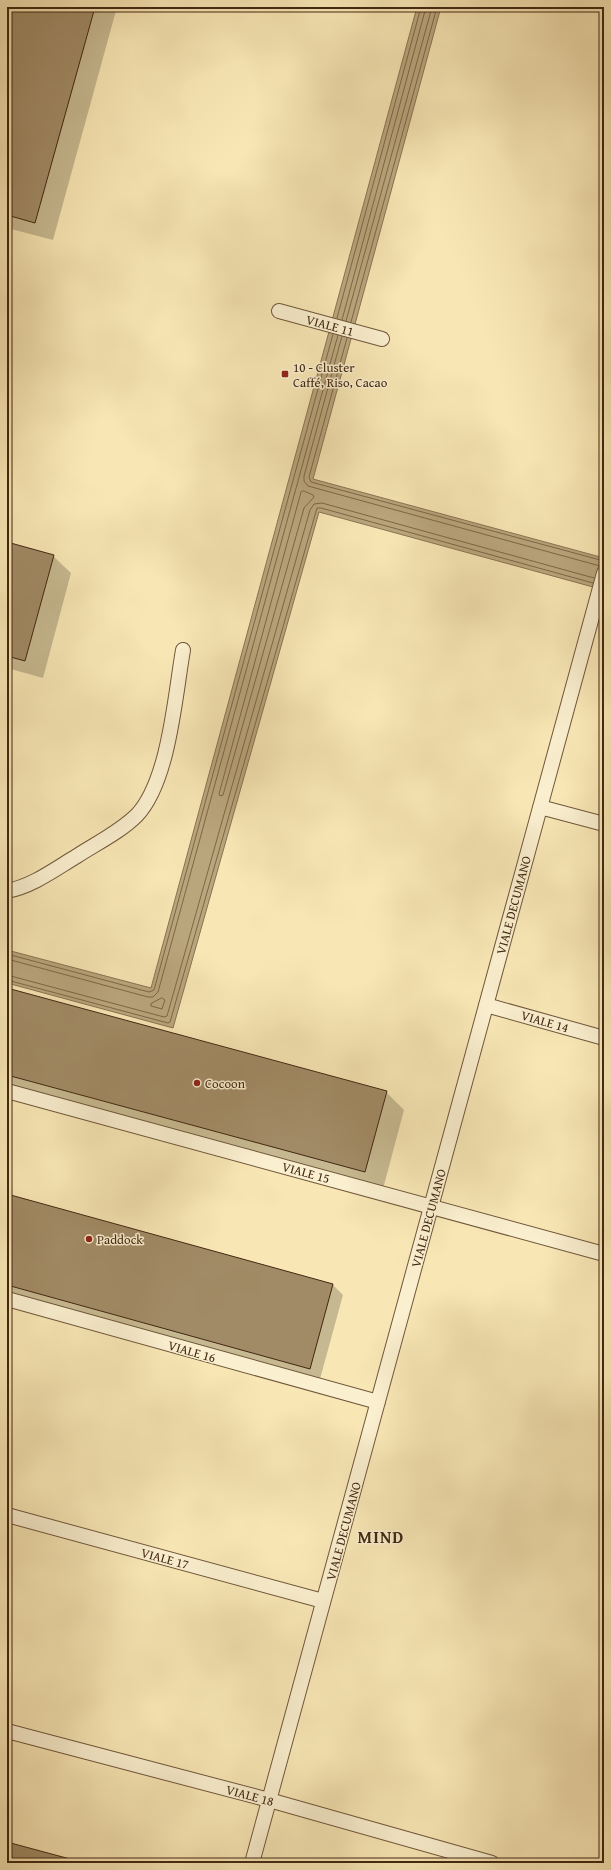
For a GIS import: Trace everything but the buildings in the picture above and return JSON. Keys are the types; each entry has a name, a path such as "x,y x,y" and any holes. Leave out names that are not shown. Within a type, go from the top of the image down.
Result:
{"lane":[{"name":"VIALE 11","path":"279,311 382,339"},
{"name":"VIALE DECUMANO","path":"252,1863 540,807 600,607 604,573"},
{"path":"7,891 18,889 36,882 122,828 137,814 150,798 159,775 169,733 183,650"},
{"path":"540,807 604,824"},
{"name":"VIALE 14","path":"486,1005 604,1038"},
{"name":"VIALE 15","path":"7,1091 604,1254"},
{"name":"VIALE 16","path":"7,1299 378,1402"},
{"name":"VIALE 17","path":"7,1515 323,1601"},
{"name":"VIALE 18","path":"7,1731 269,1800 492,1863"}],"water":[{"path":"417,7 441,7 313,479 604,558 604,590 319,512 173,1028 7,983 7,950 151,988"}],"place":[{"name":"10 - Cluster Caffé, Riso, Cacao","path":"285,374"},
{"name":"Cocoon","path":"197,1083"},
{"name":"Paddock","path":"89,1239"}],"district":[{"name":"MIND","path":"381,1537"}]}
